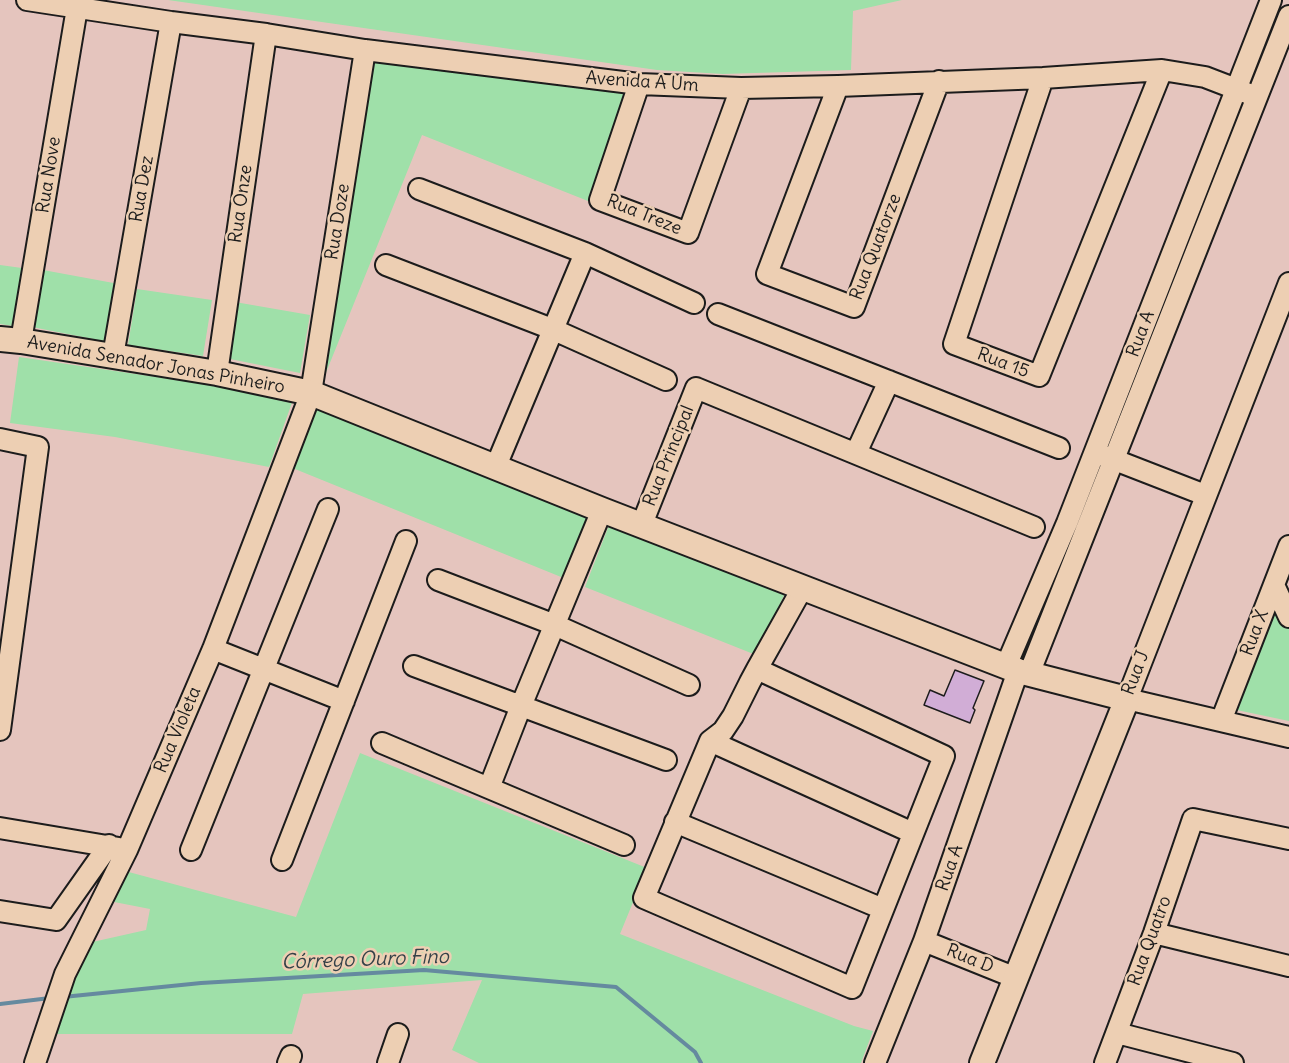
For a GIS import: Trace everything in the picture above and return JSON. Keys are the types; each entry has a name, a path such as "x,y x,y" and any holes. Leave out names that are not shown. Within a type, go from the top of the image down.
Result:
{"main road":[{"name":"Avenida Senador Jonas Pinheiro","path":"11,340 217,373 311,393 602,510 1018,670"},
{"path":"1018,670 1127,699"},
{"name":"Rua J","path":"982,1063 1127,699"}],"street":[{"name":"Avenida A Um","path":"27,0 365,50 639,84 741,88 838,86 1043,78 1162,70 1205,77 1257,97"},
{"path":"1271,2 1289,9"},
{"name":"Rua A","path":"875,1063 924,941 1094,452 1271,2"},
{"name":"Rua Nove","path":"11,340 77,8"},
{"name":"Rua Dez","path":"113,356 171,22"},
{"name":"Rua A","path":"1018,670 1113,460 1287,27"},
{"name":"Rua Onze","path":"217,373 266,34"},
{"name":"Rua Doze","path":"311,393 365,50"},
{"name":"Rua 15","path":"1043,78 954,344 1039,376 1162,70"},
{"name":"Rua Quatorze","path":"838,86 767,274 854,307 939,81"},
{"name":"Rua Treze","path":"639,84 600,200 688,232 741,88"},
{"path":"419,189 585,253 694,303"},
{"path":"496,466 585,253"},
{"path":"386,265 552,329 666,380"},
{"name":"Rua J","path":"1127,699 1289,283"},
{"path":"718,314 1059,448"},
{"path":"1137,343 1157,350"},
{"path":"889,381 856,453 1034,527"},
{"name":"Rua Principal","path":"642,524 696,388 856,453"},
{"name":"Rua Violeta","path":"35,1063 65,974 118,848 213,649 311,393"},
{"path":"0,439 38,447 0,730"},
{"path":"1094,452 1205,495"},
{"path":"191,850 328,509"},
{"path":"489,788 602,510"},
{"path":"282,860 406,541"},
{"name":"Rua X","path":"1221,721 1289,546"},
{"path":"438,580 555,625 689,685"},
{"path":"1274,585 1289,617"},
{"path":"757,669 944,756 852,987 644,898 710,741 723,731 733,716 757,669 803,587"},
{"path":"213,649 344,701"},
{"path":"414,666 666,760"},
{"path":"1127,699 1289,737"},
{"path":"710,741 914,833"},
{"path":"382,743 624,845"},
{"name":"Rua Quatro","path":"1105,1063 1154,933 1193,819 1289,839"},
{"path":"675,822 883,909"},
{"path":"0,828 118,848"},
{"path":"0,911 56,920 118,848"},
{"path":"1154,933 1289,966"},
{"name":"Rua D","path":"924,941 1016,978"},
{"path":"1117,1033 1233,1063"},
{"path":"388,1063 398,1034"}],"green space":[{"path":"168,0 902,0 853,11 851,70 723,74 657,70"},
{"path":"369,56 630,89 593,203 422,135 323,380"},
{"path":"0,265 22,268 13,326 0,324"},
{"path":"43,270 119,284 108,342 32,327"},
{"path":"137,289 212,300 203,356 128,345"},
{"path":"235,302 310,315 300,373 225,358"},
{"path":"19,357 294,397 269,467 115,437 10,423"},
{"path":"313,403 592,512 566,579 290,467"},
{"path":"611,520 787,589 756,655 585,587"},
{"path":"1275,596 1289,628 1289,721 1232,709"},
{"path":"360,753 647,868 620,934 854,1026 873,1031 861,1063 479,1063 452,1050 482,980 303,994 292,1034 52,1034 88,943 146,930 150,909 109,901 125,871 296,917"}],"building":[{"path":"955,670 984,681 973,708 975,710 970,723 924,705 930,690 944,696"}],"waterway":[{"name":"Córrego Ouro Fino","path":"63,997 201,983 424,970 616,987 695,1052 701,1063"},
{"name":"Córrego Ouro Fino","path":"0,1004 50,998"}]}
